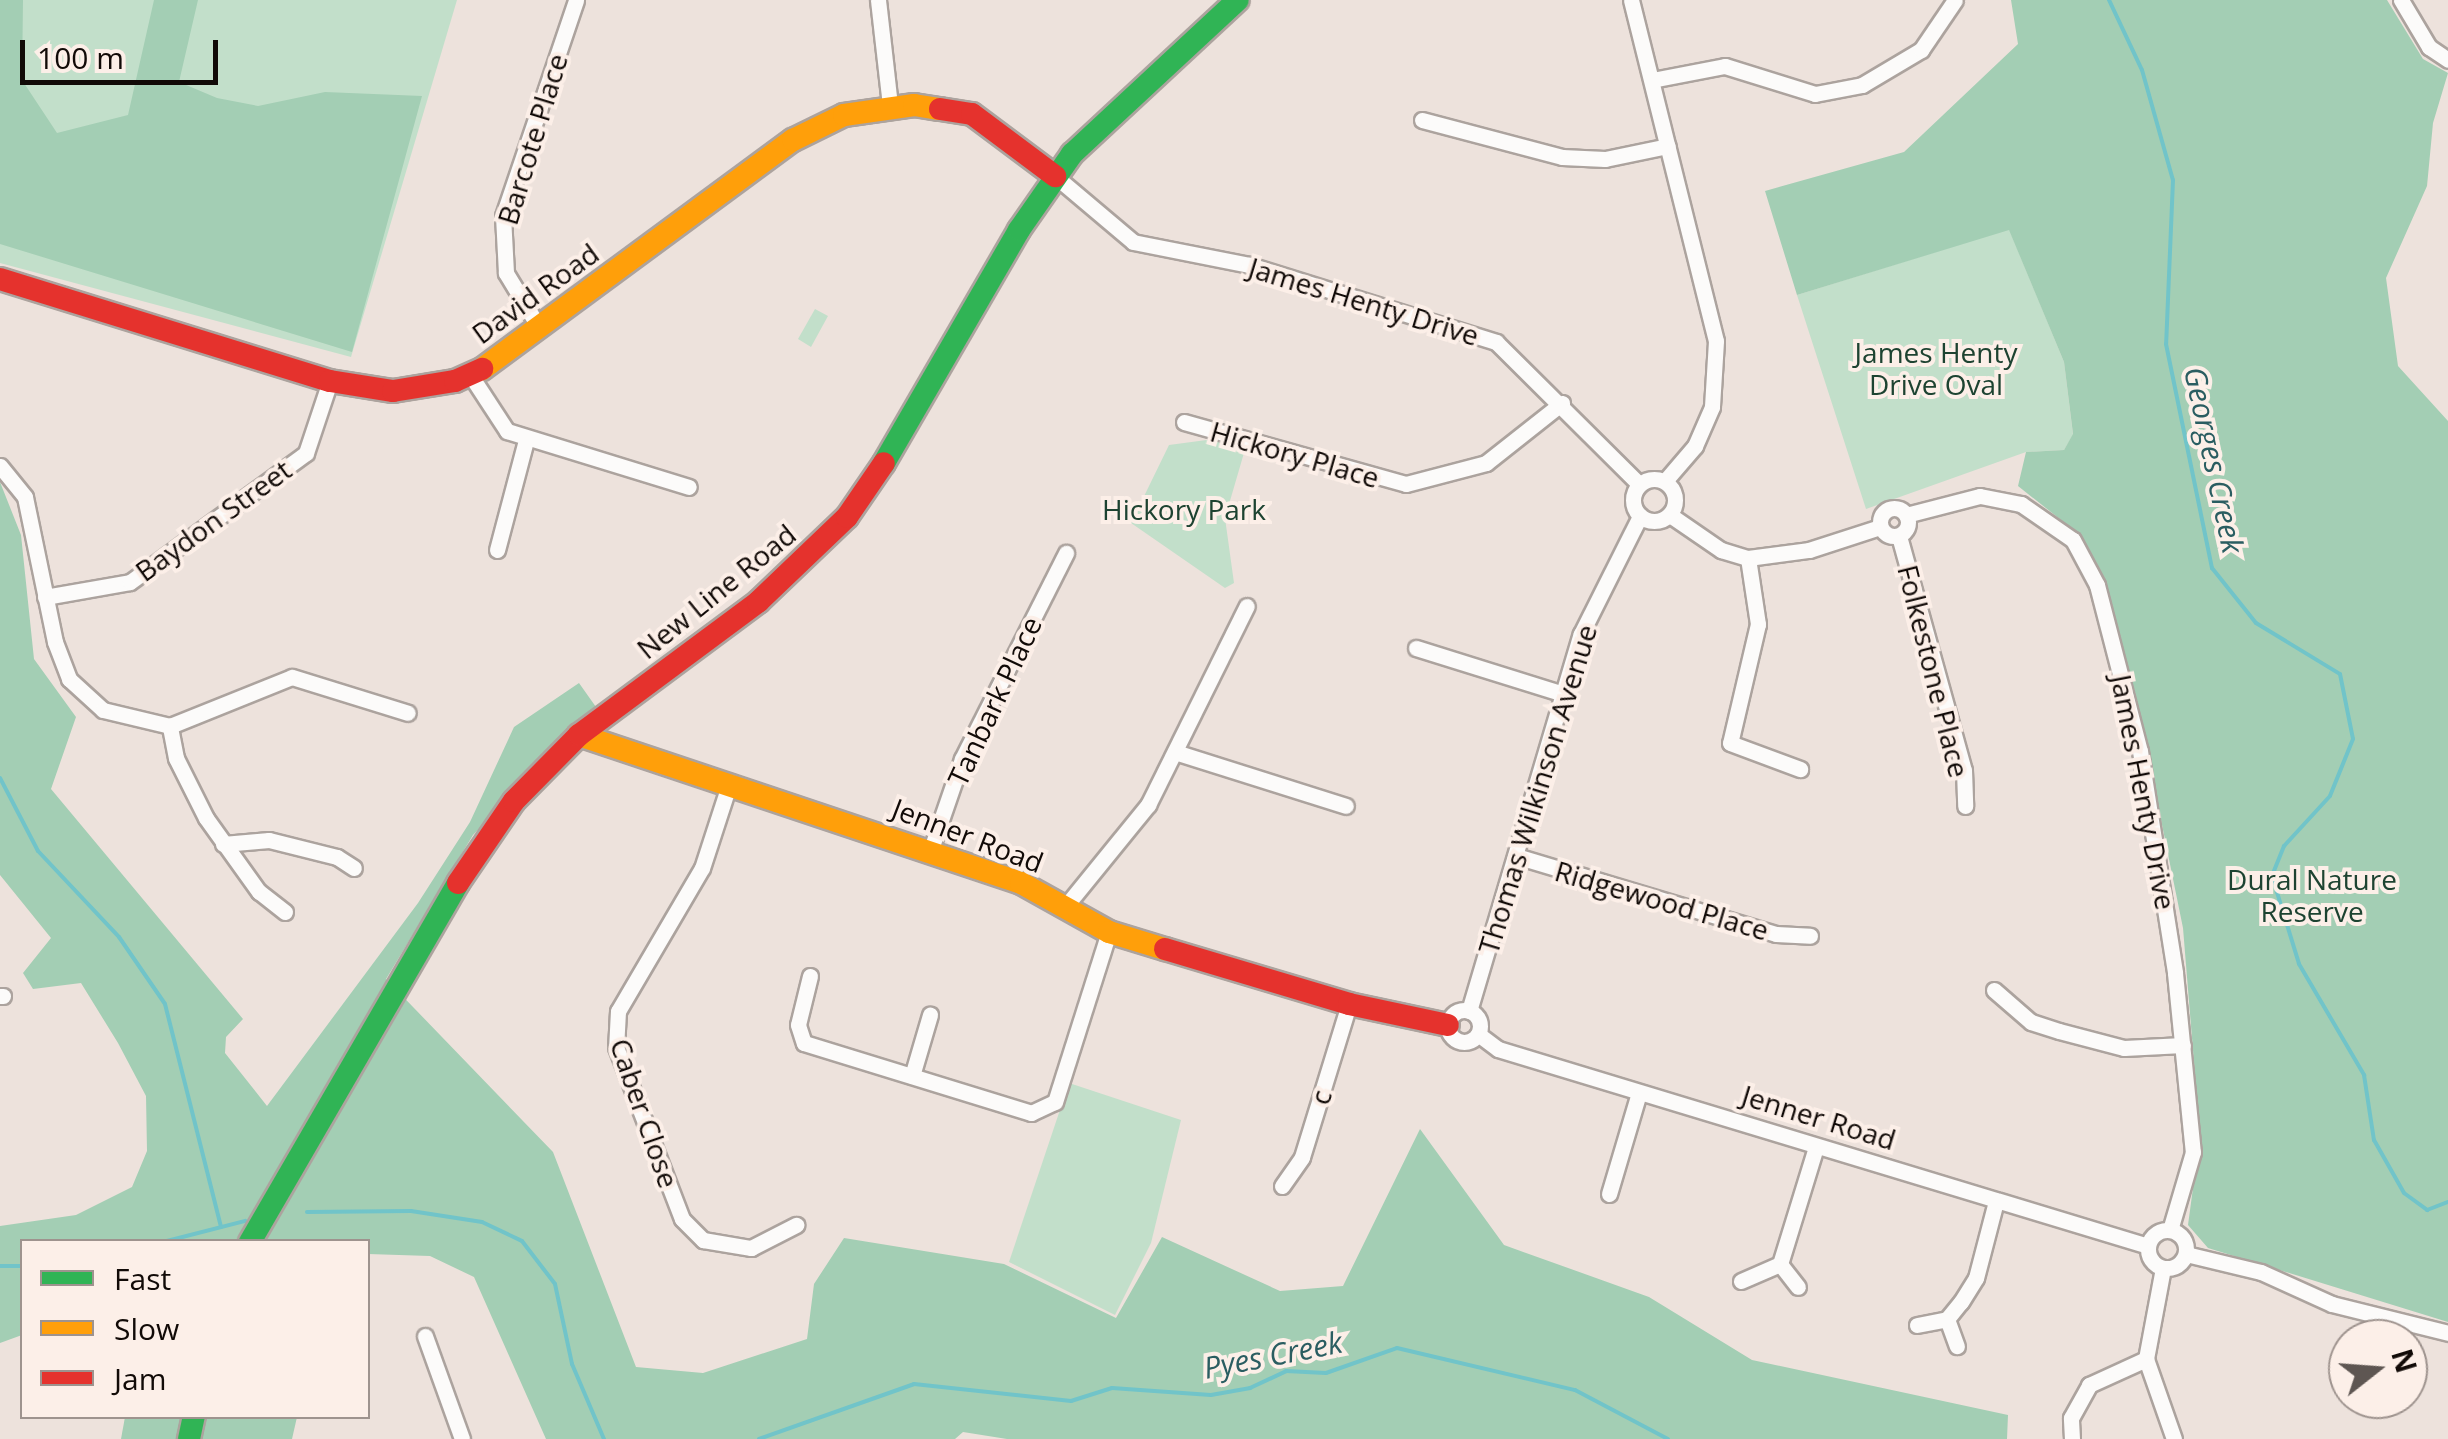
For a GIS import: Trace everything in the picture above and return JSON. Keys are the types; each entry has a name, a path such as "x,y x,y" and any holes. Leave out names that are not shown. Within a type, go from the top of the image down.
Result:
{"street":[{"name":"Barcote Place","path":"540,329 506,273 503,216 576,0"},
{"path":"878,0 890,106"},
{"name":"New Line Road","path":"252,1239 479,847 580,735 758,602 847,518 901,439 1055,176 1100,124 1238,0"},
{"path":"1632,0 1716,340 1718,376 1695,446 1665,481 1640,484 1633,497 1640,516 1658,521 1670,515 1676,497 1665,481"},
{"path":"1652,80 1724,66 1814,94 1851,88 1920,50 1955,0"},
{"path":"2402,0 2429,46 2448,60"},
{"name":"David Road","path":"0,280 330,381 392,391 470,376 540,329 809,130 890,106 939,106 972,114 1055,176"},
{"path":"1422,120 1574,158 1605,160 1668,146"},
{"name":"James Henty Drive","path":"1055,176 1133,242 1249,265 1480,334 1510,352 1640,484"},
{"path":"470,376 508,431 526,440 688,487"},
{"name":"Baydon Street","path":"46,596 130,582 306,453 330,381"},
{"name":"Hickory Place","path":"1184,422 1406,484 1486,463 1562,403"},
{"path":"498,550 526,440"},
{"path":"0,466 25,497 69,679 103,710 170,726 292,677 408,713"},
{"name":"James Henty Drive","path":"1880,526 1890,509 1906,515 1956,499 2002,498 2055,522 2087,560 2140,751 2182,1045 2193,1152 2170,1230"},
{"path":"1670,515 1721,550 1748,558 1809,550 1880,526 1899,536 1906,515"},
{"name":"Thomas Wilkinson Avenue","path":"1469,1011 1580,634 1640,516"},
{"name":"Folkestone Place","path":"1899,536 1964,770 1965,806"},
{"name":"Tanbark Place","path":"930,852 962,759 1066,553"},
{"path":"1748,558 1758,624 1730,742 1800,769"},
{"path":"1065,907 1148,804 1247,606"},
{"path":"1416,648 1564,694"},
{"path":"170,726 188,786 259,892 285,912"},
{"name":"Jenner Road","path":"580,735 637,749 1021,883 1109,932 1349,1004 1448,1025"},
{"path":"1175,752 1346,806"},
{"name":"Caber Close","path":"730,782 702,868 618,1011 616,1046 682,1219 703,1240 750,1248 796,1225"},
{"path":"224,844 269,840 337,857 354,868"},
{"name":"Ridgewood Place","path":"1516,856 1776,934 1810,936"},
{"path":"810,976 798,1025 804,1043 1031,1112 1045,1110 1055,1102 1109,932"},
{"path":"1994,990 2031,1022 2059,1031 2124,1048 2182,1045"},
{"name":"c","path":"1282,1186 1302,1158 1349,1004"},
{"path":"1469,1011 1478,1018 1478,1034 1460,1041 1448,1025 1456,1012 1469,1011"},
{"path":"912,1076 930,1015"},
{"name":"Jenner Road","path":"1478,1034 1498,1050 2148,1246"},
{"path":"1608,1194 1639,1093"},
{"path":"1741,1281 1780,1264 1816,1147"},
{"path":"1917,1325 1948,1320 1976,1278 1996,1201"},
{"path":"2170,1230 2181,1236 2186,1254 2174,1267 2163,1268 2153,1262 2148,1246 2158,1232 2170,1230"},
{"path":"2186,1254 2262,1272 2332,1304 2448,1333"},
{"path":"1780,1264 1798,1287"},
{"path":"2163,1268 2146,1359 2159,1412 2174,1439"},
{"path":"1948,1320 1957,1346"},
{"path":"426,1336 462,1439"},
{"path":"2072,1439 2071,1418 2089,1385 2146,1359"}],"green space":[{"path":"0,0 457,0 351,357 0,263"},
{"path":"0,0 23,0 22,80 57,133 128,115 154,0 198,0 179,82 217,98 258,106 325,92 422,96 352,352 0,244"},
{"name":"Dural Nature Reserve","path":"2011,0 2387,0 2423,59 2448,73 2433,123 2427,186 2386,278 2398,366 2448,421 2448,1322 2208,1248 2188,1225 2200,1136 2183,928 2135,692 2102,581 2075,531 2018,486 2026,452 2064,450 2073,434 2064,362 2009,230 1797,295 1765,191 1904,152 2018,44"},
{"name":"James Henty Drive Oval","path":"2009,229 2064,362 2073,435 2064,450 2026,452 1866,509 1797,295"},
{"path":"815,309 828,316 811,347 798,339"},
{"name":"Hickory Park","path":"1214,439 1246,446 1225,518 1234,583 1225,588 1131,523 1169,445"},
{"path":"0,482 21,535 34,659 76,717 51,789 243,1019 226,1037 225,1053 267,1106 418,903 470,822 514,727 579,683 596,707 473,835 386,979 553,1152 636,1367 703,1373 807,1339 814,1284 844,1238 1004,1264 1116,1318 1162,1237 1280,1291 1343,1286 1420,1129 1504,1245 1649,1297 1752,1360 2008,1415 2007,1439 1007,1439 963,1432 955,1439 546,1439 474,1277 430,1256 370,1254 370,1239 20,1239 20,1336 0,1343 0,1226 76,1215 132,1187 147,1151 146,1096 81,983 33,989 23,973 51,938 0,875"},
{"path":"1069,1083 1181,1120 1151,1243 1115,1315 1009,1262"},
{"path":"125,1419 297,1419 292,1439 121,1439"}],"waterway":[{"name":"Georges Creek","path":"2109,0 2142,70 2173,180 2166,344 2212,568 2256,623 2340,674 2353,739 2330,796 2284,846 2272,876 2299,964 2364,1075 2374,1140 2404,1193 2427,1210 2448,1202"},
{"path":"0,778 38,851 119,937 165,1004 221,1227"},
{"name":"Pyes Creek","path":"307,1212 411,1211 482,1222 522,1241 555,1284 572,1364 604,1439"},
{"name":"Pyes Creek","path":"175,1239 245,1221"},
{"name":"Pyes Creek","path":"0,1266 20,1266"},
{"name":"Pyes Creek","path":"759,1439 914,1384 1071,1401 1112,1388 1211,1395 1250,1388 1286,1371 1326,1373 1397,1348 1575,1390 1668,1439"}],"traffic: fast":[{"path":"884,463 1019,230 1072,154 1238,0"},
{"path":"252,1239 458,883"},
{"path":"189,1439 193,1419"}],"traffic: slow":[{"path":"482,369 793,140 844,115 914,105 940,109"},
{"path":"579,735 1021,883 1109,932 1165,949"}],"traffic: jam":[{"path":"940,109 972,114 1055,176"},
{"path":"0,279 330,381 393,391 455,381 482,369"},
{"path":"458,883 514,801 579,735 758,602 847,517 884,463"},
{"path":"1165,949 1349,1004 1448,1025"}]}
